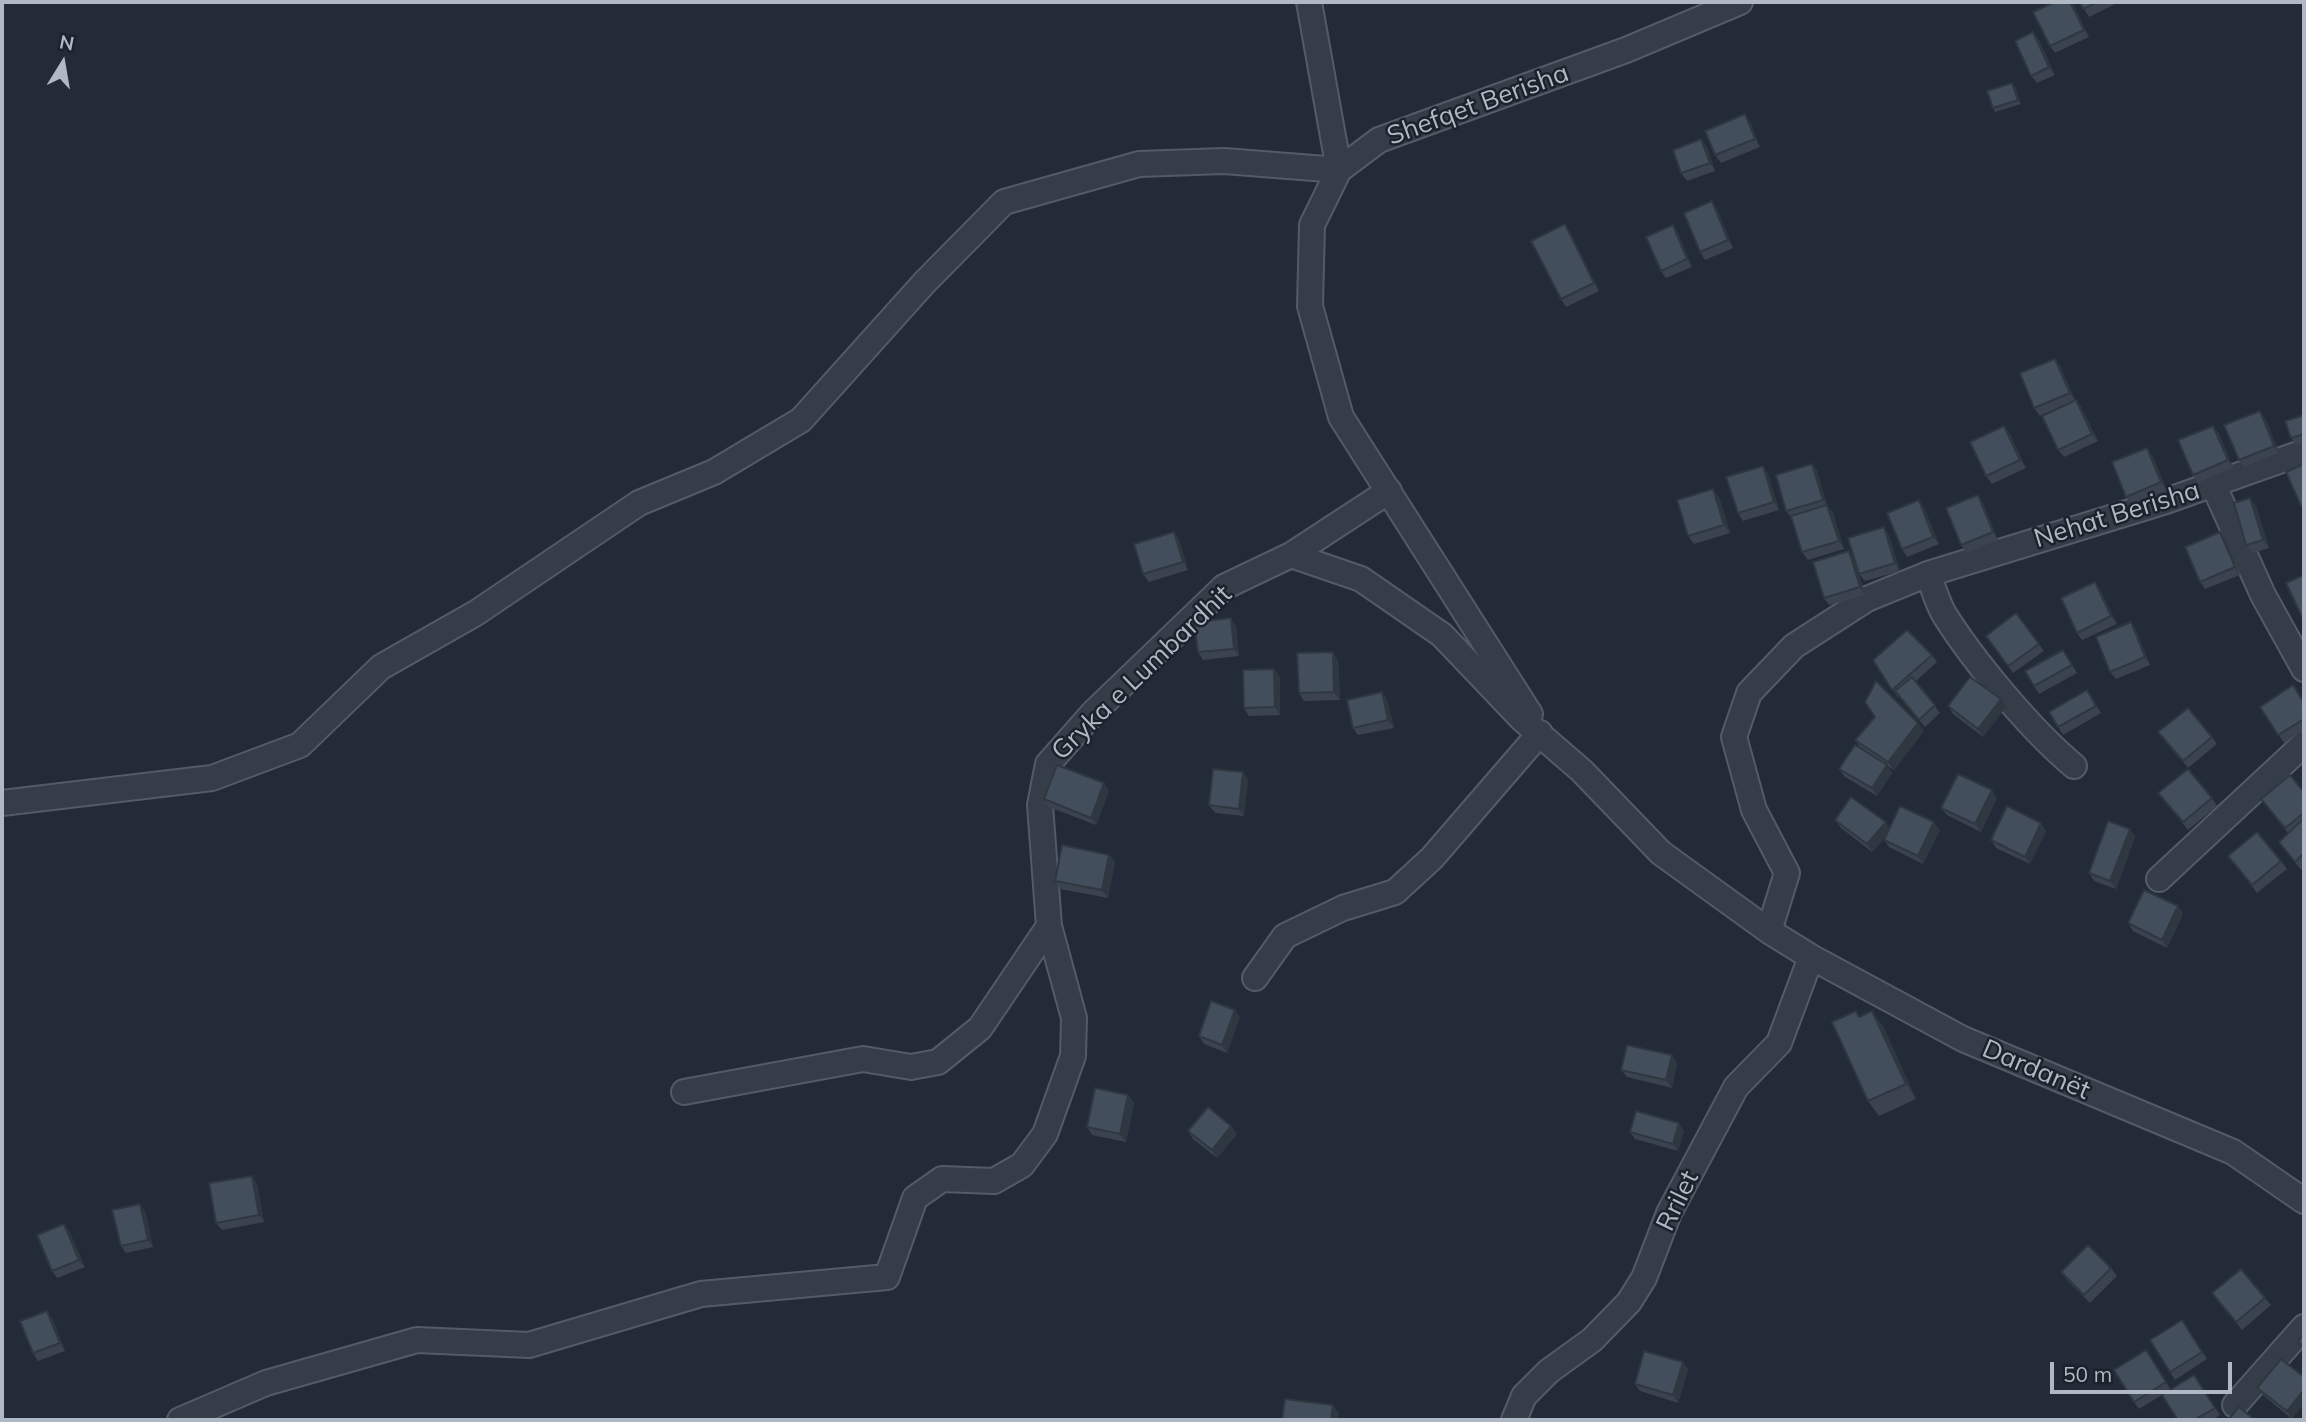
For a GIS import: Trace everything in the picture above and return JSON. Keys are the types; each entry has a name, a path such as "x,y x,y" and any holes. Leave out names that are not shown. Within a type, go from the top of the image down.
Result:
{"street":[{"path":"2,803 212,778 300,744 382,667 476,613 639,503 714,472 801,420 925,282 1004,202 1139,164 1224,161 1339,170 1309,2"},
{"name":"Shefqet Berisha","path":"1539,733 1519,693 1341,416 1310,306 1312,225 1339,170 1380,140 1626,50 1740,2"},
{"name":"Nehat Berisha","path":"1769,931 1787,873 1754,810 1734,737 1749,694 1794,646 1867,599 1928,574 2213,484 2304,452"},
{"path":"2213,484 2263,594 2304,669"},
{"name":"Gryka e Lumbardhit","path":"180,1420 266,1383 417,1340 529,1345 701,1294 887,1277 915,1198 942,1179 994,1181 1022,1165 1045,1134 1073,1056 1074,1018 1049,926 1040,805 1048,764 1093,713 1224,587 1291,555 1389,491"},
{"path":"1291,555 1361,579 1442,635 1539,733 1582,771 1661,853 1769,931"},
{"path":"1928,574 1943,612 1975,656 2044,741 2074,766"},
{"path":"1255,978 1285,936 1343,908 1395,892 1433,858 1539,733"},
{"path":"2159,879 2304,744"},
{"path":"684,1092 863,1059 911,1067 938,1062 979,1028 1049,926"},
{"name":"Dardanët","path":"1769,931 1811,957 1963,1039 2233,1152 2304,1201"},
{"name":"Rrilet","path":"1514,1420 1524,1396 1549,1371 1592,1340 1629,1303 1644,1278 1669,1213 1736,1087 1779,1043 1811,957"},
{"path":"2235,1405 2304,1327"}],"building":[{"path":"2055,2 2070,2 2084,30 2050,46 2033,12"},
{"path":"2080,2 2098,2 2083,9"},
{"path":"2033,32 2049,67 2031,76 2015,41"},
{"path":"2012,83 2018,100 1993,108 1987,91"},
{"path":"1745,114 1755,139 1715,155 1705,131"},
{"path":"1701,139 1710,163 1681,173 1673,150"},
{"path":"1712,201 1728,240 1700,252 1684,213"},
{"path":"1565,224 1594,283 1561,299 1531,241"},
{"path":"1673,225 1687,259 1661,271 1646,237"},
{"path":"2055,359 2070,393 2034,408 2020,373"},
{"path":"2076,400 2092,434 2058,450 2042,416"},
{"path":"2260,411 2274,446 2239,460 2224,425"},
{"path":"2304,415 2304,434 2291,438 2285,421"},
{"path":"2004,426 2020,460 1986,476 1970,442"},
{"path":"2213,426 2228,460 2193,475 2178,440"},
{"path":"2147,448 2161,482 2126,497 2112,462"},
{"path":"1812,464 1823,500 1786,511 1776,475"},
{"path":"2304,464 2304,505 2301,506 2286,472"},
{"path":"1763,466 1774,502 1738,513 1726,477"},
{"path":"1713,489 1724,525 1688,536 1677,500"},
{"path":"1978,495 1993,532 1961,545 1946,508"},
{"path":"2250,498 2263,540 2246,545 2234,503"},
{"path":"1919,500 1933,537 1902,549 1887,513"},
{"path":"1827,505 1839,541 1802,552 1791,516"},
{"path":"1884,527 1895,563 1859,574 1848,538"},
{"path":"1174,532 1183,562 1143,574 1134,544"},
{"path":"2220,532 2235,567 2200,582 2185,547"},
{"path":"1849,551 1860,587 1824,598 1813,562"},
{"path":"2304,575 2304,616 2302,617 2286,583"},
{"path":"2095,582 2111,616 2077,633 2061,598"},
{"path":"2016,613 2039,644 2008,666 1986,636"},
{"path":"1231,618 1234,649 1198,652 1194,622"},
{"path":"2131,622 2145,657 2110,672 2096,637"},
{"path":"1907,630 1932,655 1892,690 1873,660"},
{"path":"2063,650 2072,665 2034,686 2025,671"},
{"path":"1333,652 1334,692 1299,693 1297,653"},
{"path":"1274,669 1275,707 1244,708 1243,670"},
{"path":"1912,677 1935,705 1919,720 1895,691"},
{"path":"1970,677 2001,699 1978,729 1948,706"},
{"path":"1876,681 1918,723 1888,762 1855,740 1875,717 1865,702"},
{"path":"2293,685 2304,703 2304,719 2278,735 2260,707"},
{"path":"2087,690 2096,706 2058,727 2049,712"},
{"path":"1382,692 1388,720 1353,728 1347,700"},
{"path":"2188,708 2212,737 2183,761 2158,732"},
{"path":"1855,745 1887,765 1872,788 1839,769"},
{"path":"1057,765 1104,783 1091,818 1044,799"},
{"path":"1213,769 1243,772 1239,809 1209,805"},
{"path":"2188,769 2212,798 2183,822 2158,793"},
{"path":"1958,774 1992,790 1975,824 1941,808"},
{"path":"2290,775 2304,792 2304,813 2285,828 2261,799"},
{"path":"1851,797 1886,822 1867,844 1835,820"},
{"path":"1900,806 1934,822 1918,856 1884,840"},
{"path":"2007,806 2041,823 2025,857 1991,840"},
{"path":"2304,818 2304,853 2295,862 2279,842"},
{"path":"2108,821 2130,829 2110,881 2089,873"},
{"path":"2257,832 2281,861 2252,885 2228,856"},
{"path":"1062,845 1109,855 1102,890 1055,881"},
{"path":"2144,890 2178,906 2162,940 2128,923"},
{"path":"1211,1001 1235,1010 1222,1045 1199,1036"},
{"path":"1856,1011 1859,1017 1872,1011 1906,1084 1868,1101 1832,1022"},
{"path":"1627,1045 1672,1055 1666,1080 1621,1070"},
{"path":"1095,1088 1128,1095 1120,1134 1087,1127"},
{"path":"1208,1107 1231,1126 1212,1150 1188,1131"},
{"path":"1636,1111 1679,1123 1673,1144 1630,1132"},
{"path":"252,1176 259,1215 216,1223 209,1183"},
{"path":"140,1204 148,1240 121,1246 112,1210"},
{"path":"64,1224 79,1260 52,1271 37,1235"},
{"path":"2088,1245 2111,1268 2084,1295 2061,1272"},
{"path":"2241,1269 2265,1298 2236,1322 2212,1293"},
{"path":"47,1311 60,1343 33,1353 20,1321"},
{"path":"2182,1320 2202,1352 2170,1372 2150,1340"},
{"path":"2304,1334 2304,1347 2298,1342"},
{"path":"2146,1350 2166,1382 2134,1402 2114,1370"},
{"path":"1644,1351 1683,1362 1673,1395 1635,1384"},
{"path":"2281,1359 2304,1377 2304,1390 2287,1411 2257,1388"},
{"path":"2194,1375 2215,1408 2194,1420 2178,1420 2162,1395"},
{"path":"1285,1399 1333,1405 1331,1420 1282,1420"},
{"path":"2239,1407 2255,1420 2228,1420"}]}
